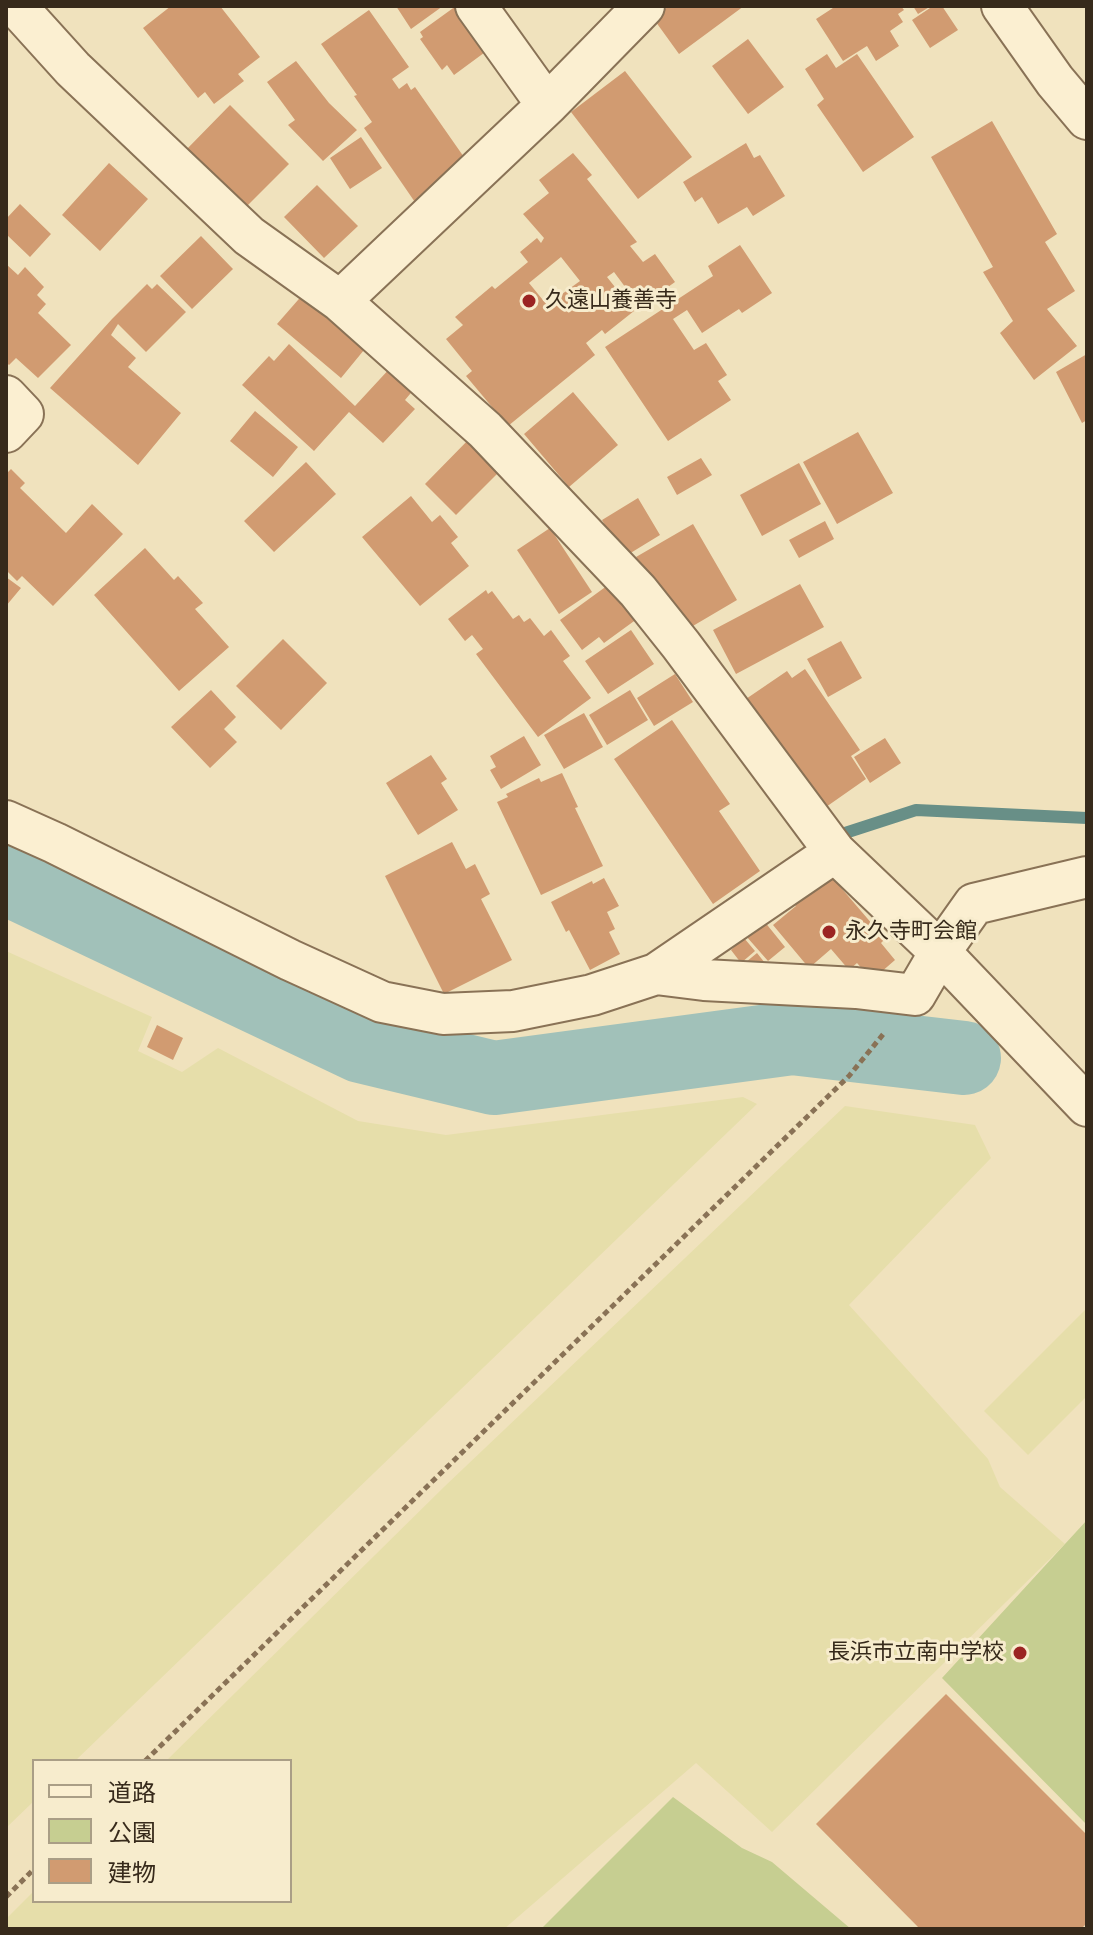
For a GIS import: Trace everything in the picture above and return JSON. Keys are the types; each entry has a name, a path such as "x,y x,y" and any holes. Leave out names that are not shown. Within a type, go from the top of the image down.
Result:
{"street":[{"path":"16,6 73,69 249,236 340,301 485,430 638,591 835,852 940,952 1087,1106"},
{"path":"476,6 547,105"},
{"path":"340,301 547,105 644,6"},
{"path":"1002,6 1055,81 1087,119"},
{"path":"6,396 23,414 6,432"},
{"path":"6,821 382,1002 443,1014 513,1011 592,995 656,974 835,852"},
{"path":"656,974 915,995 940,952 974,904 1087,877"}],"path":[{"path":"147,1759 849,1076"},
{"path":"6,1897 32,1871"}],"shaded area":[{"path":"6,951 152,1017 138,1051 182,1072 218,1048 358,1121 446,1135 743,1097 757,1104 77,1759 32,1759 32,1803 6,1828"},
{"path":"845,1106 975,1125 991,1158 849,1305 988,1459 1000,1487 1065,1544 772,1832 696,1763 504,1929 6,1929 6,1919 32,1893 32,1903 292,1903 292,1759 168,1759 445,1486"},
{"path":"1087,1308 1087,1396 1028,1455 984,1411"}],"green space":[{"path":"1087,1520 1087,1825 942,1678"},
{"path":"673,1797 742,1848 772,1862 851,1929 541,1929"}],"building":[{"path":"171,6 220,6 260,57 238,74 244,81 214,104 205,92 198,98 143,28"},
{"path":"396,6 443,6 411,29"},
{"path":"456,6 463,6 492,47 454,75 447,65 442,70 420,39 423,37 420,32"},
{"path":"669,6 744,6 679,54 653,18"},
{"path":"836,6 901,6 904,10 898,14 903,22 890,31 899,46 876,61 867,46 843,61 816,19"},
{"path":"913,6 931,6 918,14"},
{"path":"933,6 942,6 958,30 930,48 912,20"},
{"path":"369,10 409,67 392,79 399,89 407,83 411,90 415,87 473,170 419,208 364,128 372,122 321,44"},
{"path":"748,39 784,87 748,114 712,66"},
{"path":"827,54 836,68 857,54 914,137 863,172 817,105 824,99 805,69"},
{"path":"296,61 329,103 357,130 323,161 288,125 295,120 267,82"},
{"path":"625,71 692,157 638,199 571,112"},
{"path":"230,105 289,164 244,209 185,151"},
{"path":"992,121 1057,234 1045,242 1075,291 1047,309 1077,346 1034,380 1000,333 1013,321 983,272 993,267 931,157"},
{"path":"361,137 382,168 350,189 330,158"},
{"path":"746,143 754,158 760,155 785,196 753,216 747,207 718,224 702,197 695,202 683,182"},
{"path":"573,153 592,175 587,179 637,242 630,246 643,262 655,254 675,282 640,307 614,272 607,277 634,311 605,334 602,330 586,343 595,355 508,426 466,376 472,371 446,339 463,325 455,317 492,286 495,289 528,262 520,252 537,238 541,243 544,238 523,214 549,193 539,180","holes":["561,257 580,281 547,305 529,283"]},
{"path":"109,163 148,199 100,251 62,215"},
{"path":"317,185 358,226 324,258 284,217"},
{"path":"20,204 51,234 30,257 6,234 6,219"},
{"path":"201,236 233,269 192,309 160,276"},
{"path":"740,245 772,293 742,313 739,309 702,333 687,310 673,319 694,350 706,343 727,375 718,381 731,400 668,441 605,347 713,276 708,266"},
{"path":"6,264 18,275 25,267 44,287 37,295 46,304 38,313 71,345 38,378 16,358 9,365 6,362"},
{"path":"147,284 152,289 157,284 186,312 146,352 118,324 111,335 136,358 128,367 181,413 138,465 50,388"},
{"path":"305,292 313,306 364,350 341,378 277,324"},
{"path":"289,344 355,406 392,366 415,388 405,400 415,409 383,443 349,412 314,451 242,385 269,356 274,361"},
{"path":"1087,354 1087,420 1082,423 1056,372"},
{"path":"573,392 618,445 569,487 524,434"},
{"path":"255,411 298,447 273,477 230,441"},
{"path":"858,432 893,493 837,524 803,462"},
{"path":"473,435 504,467 456,515 425,484"},
{"path":"701,458 712,475 677,495 667,477"},
{"path":"306,462 336,494 274,552 244,521"},
{"path":"799,463 821,504 762,536 740,495"},
{"path":"11,469 25,483 20,488 66,533 92,504 123,534 53,606 22,576 17,581 6,570 6,474"},
{"path":"411,496 432,522 440,515 458,537 451,543 469,566 420,606 362,537"},
{"path":"638,498 660,535 624,557 602,520"},
{"path":"825,521 834,539 799,558 789,540"},
{"path":"693,524 737,600 681,633 636,557"},
{"path":"550,528 592,592 559,614 517,550"},
{"path":"145,548 174,580 178,576 203,603 195,609 229,647 179,691 94,595"},
{"path":"6,577 21,588 6,606"},
{"path":"615,580 641,616 604,643 599,637 582,650 560,620"},
{"path":"800,584 824,627 736,674 713,630"},
{"path":"486,590 488,594 492,591 513,619 519,615 524,622 530,618 544,636 551,630 570,656 563,661 591,698 538,737 476,654 483,649 472,635 465,641 448,619"},
{"path":"631,630 654,664 608,694 585,661"},
{"path":"283,639 327,683 281,730 236,686"},
{"path":"841,641 862,678 828,697 807,659"},
{"path":"805,669 860,750 851,756 866,779 826,807 811,784 803,790 743,701 787,671 792,678"},
{"path":"675,674 693,702 654,726 637,698"},
{"path":"211,690 236,717 224,729 237,742 210,768 171,727"},
{"path":"630,690 648,720 607,745 589,715"},
{"path":"584,713 603,747 564,769 544,735"},
{"path":"672,720 730,804 719,811 760,871 713,904 614,759"},
{"path":"524,736 541,765 501,789 490,770 496,767 490,756"},
{"path":"885,738 901,763 870,783 854,757"},
{"path":"431,755 447,779 441,783 458,810 418,835 386,783"},
{"path":"562,773 603,866 541,895 497,802 508,797 506,794 539,778 541,782"},
{"path":"452,842 466,869 475,864 490,894 481,899 512,960 444,994 385,876"},
{"name":"永久寺町会館","path":"831,876 885,939 881,943 895,960 872,980 857,963 849,970 831,949 809,968 773,925 796,906 790,899 809,884 815,891"},
{"path":"604,878 619,906 607,912 615,929 609,932 620,954 590,970 551,902"},
{"path":"764,921 785,947 768,961 746,936"},
{"path":"744,938 755,951 741,963 731,950"},
{"path":"757,953 765,963 746,962"},
{"path":"157,1025 183,1038 173,1060 147,1047"},
{"path":"946,1694 1087,1835 1087,1923 1081,1929 920,1929 816,1824"}],"waterway":[{"path":"845,833 916,810 1087,818"},
{"path":"6,878 361,1046 494,1078 792,1038 964,1058"},
{"path":"104,924 123,895"}],"place":[{"name":"久遠山養善寺","path":"529,301"},
{"name":"永久寺町会館","path":"829,932"},
{"name":"長浜市立南中学校","path":"1020,1653"}]}
